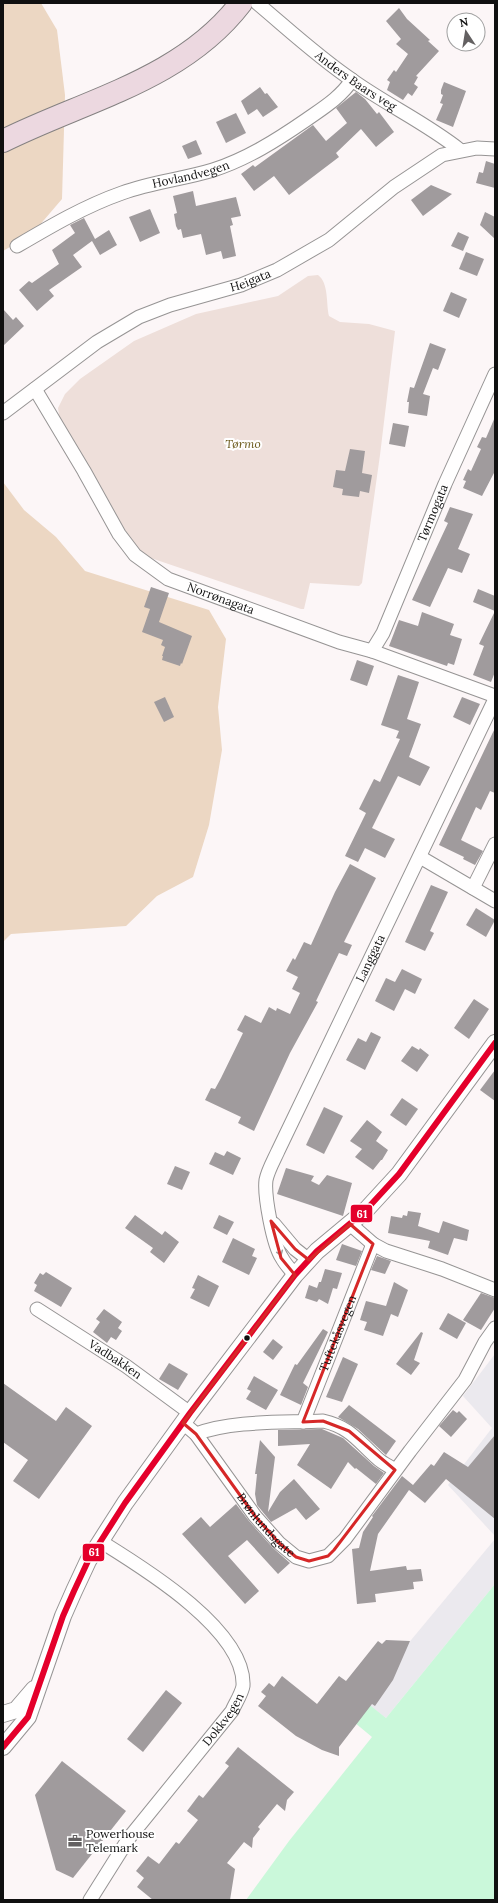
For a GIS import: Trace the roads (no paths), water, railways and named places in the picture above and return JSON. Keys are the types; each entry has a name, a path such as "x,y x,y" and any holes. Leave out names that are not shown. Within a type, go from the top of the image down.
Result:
{"highway":[{"path":"3,141 32,127 122,91 156,73 198,45 241,3"}],"street":[{"name":"Anders Baars veg","path":"257,3 301,42 352,80 441,135 460,150"},
{"name":"Hovlandvegen","path":"17,246 68,216 91,205 150,185 214,170 252,154 274,142 329,105 352,80"},
{"name":"Heigata","path":"3,413 97,342 139,317 170,305 241,285 277,270 329,240 394,187 442,155 460,150 477,148 495,149"},
{"name":"Tørmogata","path":"372,651 383,633 445,484 495,374"},
{"name":"Norrønagata","path":"35,389 119,534 135,555 168,579 339,642 372,651 495,696"},
{"name":"Langgata","path":"295,1275 282,1258 277,1247 266,1205 265,1190 271,1166 495,699"},
{"path":"473,888 495,844"},
{"path":"420,856 495,901"},
{"path":"3,1746 28,1717 39,1683 69,1604 86,1566 100,1541 125,1503 295,1275 309,1260 376,1199 399,1174 495,1043"},
{"name":"Langgata","path":"271,1221 295,1249 309,1260"},
{"path":"350,1224 373,1244 386,1251 442,1269 495,1290"},
{"name":"Tuftekåsvegen","path":"303,1422 373,1244"},
{"name":"Vadbakken","path":"37,1309 126,1366 187,1418"},
{"name":"Brønlundsgate","path":"187,1418 196,1434 255,1516 279,1543 296,1556 308,1561 328,1556 345,1539 395,1470 466,1380 485,1342 495,1328"},
{"path":"196,1434 208,1429 230,1425 328,1422 349,1431 378,1459 395,1470"},
{"name":"Dokkvegen","path":"90,1900 129,1838 232,1711 243,1687 240,1666 229,1646 215,1627 185,1599 140,1566 100,1541"},
{"path":"3,1714 16,1710 39,1683"}],"place":[{"name":"Powerhouse Telemark","path":"75,1841"}],"park label":[{"name":"Tørmo","path":"243,444"}]}
